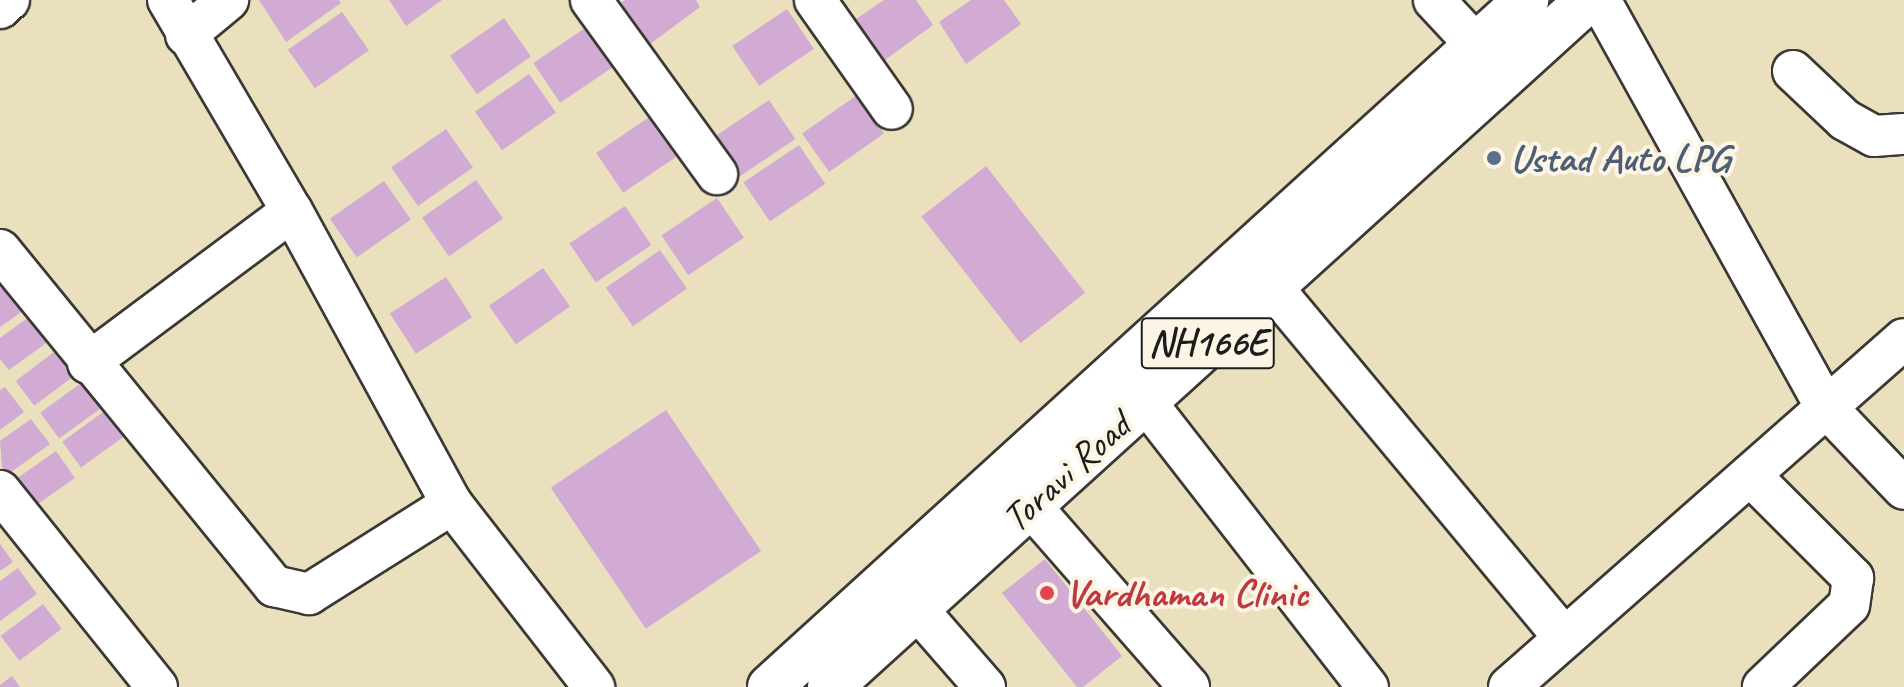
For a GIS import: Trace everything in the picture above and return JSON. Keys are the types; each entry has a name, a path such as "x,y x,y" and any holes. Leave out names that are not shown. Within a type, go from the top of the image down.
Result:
{"highway":[{"name":"Toravi Road","path":"830,687 1145,401 1258,269 1475,44 1526,0"},
{"name":"Toravi Road","path":"770,687 1258,269 1588,0"}],"street":[{"path":"0,8 9,0"},
{"path":"168,0 292,211 452,504 594,687"},
{"path":"186,35 228,0"},
{"path":"591,0 717,174"},
{"path":"815,0 892,109"},
{"path":"1434,0 1475,44"},
{"path":"1600,0 1826,407 1904,489"},
{"path":"1793,71 1845,120 1874,136 1904,134"},
{"path":"88,363 292,211"},
{"path":"0,250 88,363 274,586 293,594 309,594 452,504"},
{"path":"1258,269 1564,638"},
{"path":"1515,685 1564,638 1904,339"},
{"path":"1145,401 1368,687"},
{"path":"1750,475 1853,578 1849,605 1763,687"},
{"path":"0,491 157,687"},
{"path":"1029,504 1189,687"},
{"path":"916,608 985,687"}],"building":[{"path":"259,0 339,0 341,3 286,42"},
{"path":"389,0 442,0 406,26"},
{"path":"625,0 696,0 700,7 646,47 618,5"},
{"path":"884,0 916,0 933,25 878,65 850,23"},
{"path":"971,0 1004,0 1021,24 966,64 939,22"},
{"path":"787,9 814,49 759,86 732,46"},
{"path":"342,12 369,51 315,88 288,50"},
{"path":"504,18 531,57 477,94 450,56"},
{"path":"588,26 615,66 560,103 533,63"},
{"path":"529,74 556,113 502,150 475,112"},
{"path":"857,95 884,134 829,172 802,133"},
{"path":"769,100 795,139 740,176 713,137"},
{"path":"651,116 678,156 623,193 596,153"},
{"path":"446,129 473,168 418,206 391,167"},
{"path":"799,145 825,184 770,221 743,182"},
{"path":"986,166 1085,293 1021,343 921,216"},
{"path":"476,180 503,219 449,256 422,218"},
{"path":"384,181 411,220 357,257 330,219"},
{"path":"717,198 744,238 688,275 661,235"},
{"path":"625,206 651,245 596,282 569,243"},
{"path":"660,250 687,289 633,326 606,288"},
{"path":"543,268 570,307 516,344 489,306"},
{"path":"446,277 472,317 416,354 390,313"},
{"path":"14,278 33,304 0,327 0,288"},
{"path":"37,311 56,336 9,370 0,359 0,338"},
{"path":"62,346 81,371 34,406 16,381"},
{"path":"88,378 107,404 59,439 40,413"},
{"path":"5,387 24,412 0,430 0,390"},
{"path":"110,407 129,433 81,468 62,442"},
{"path":"666,410 761,551 646,629 551,488"},
{"path":"31,419 50,444 3,478 0,441"},
{"path":"56,451 75,478 27,512 8,485"},
{"path":"0,544 13,562 0,571"},
{"path":"1045,559 1122,656 1083,687 1077,687 1002,593"},
{"path":"18,568 37,594 0,621 0,581"},
{"path":"43,604 62,629 19,661 1,636"},
{"path":"12,676 20,687 0,687 0,685"}],"place":[{"name":"Ustad Auto LPG","path":"1494,158"},
{"name":"Vardhaman Clinic","path":"1047,593"}]}
